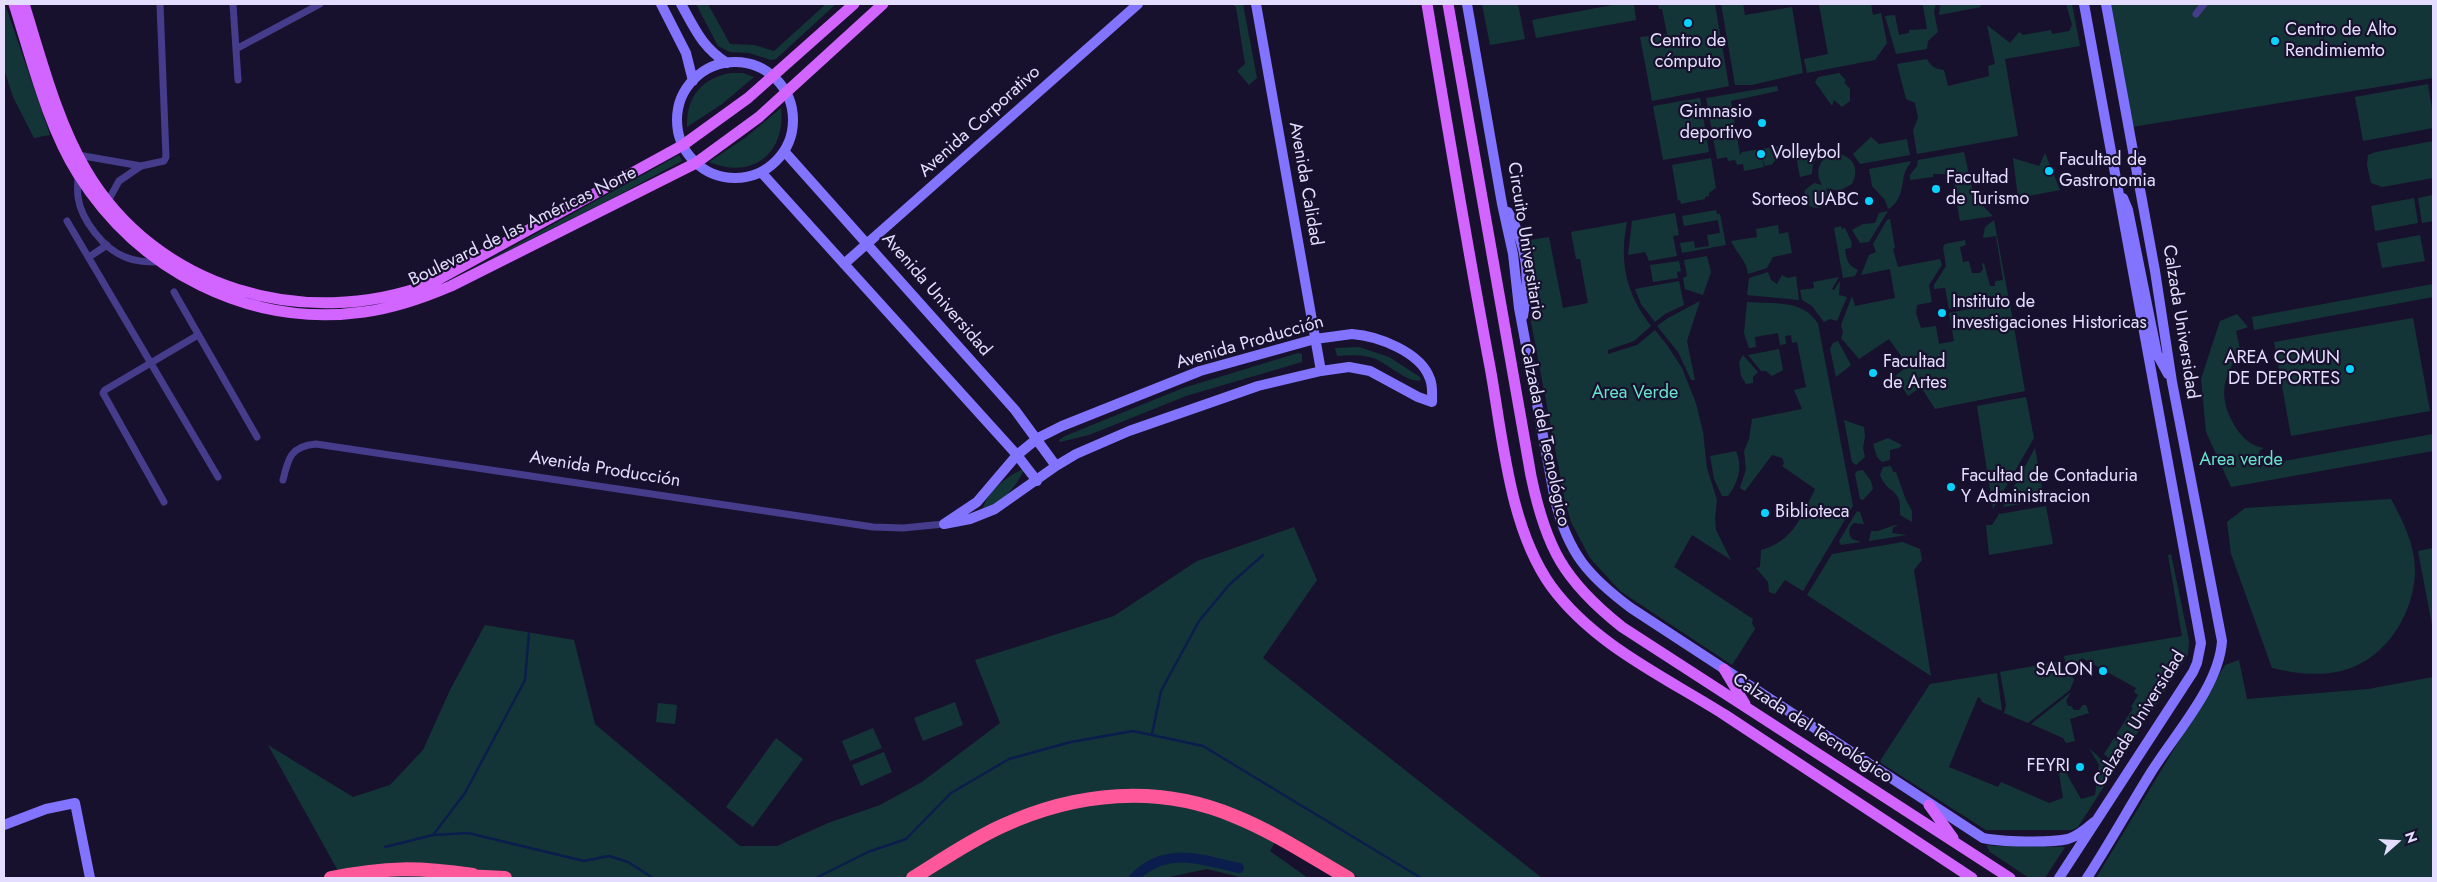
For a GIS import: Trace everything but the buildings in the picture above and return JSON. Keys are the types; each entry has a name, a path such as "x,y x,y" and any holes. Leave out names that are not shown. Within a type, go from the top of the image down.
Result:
{"highway":[{"path":"913,878 1000,826 1028,815 1056,805 1091,797 1126,795 1159,796 1198,803 1233,815 1269,832 1348,878"},
{"path":"331,878 383,869 407,868 506,878"},
{"path":"448,878 473,876"}],"main road":[{"name":"Boulevard de las Américas Norte","path":"14,4 53,120 78,174 105,213 132,241 186,279 243,302 305,313 364,312 420,299 451,286 696,163 759,117 883,4"},
{"name":"Boulevard de las Américas Norte","path":"24,4 55,97 77,155 108,201 136,231 159,250 205,277 232,288 273,298 324,304 357,303 408,292 443,278 683,144 732,110 773,77 854,4"},
{"name":"Calzada del Tecnológico","path":"1427,4 1472,271 1508,466 1520,521 1537,564 1564,602 1579,618 1611,644 1972,878"},
{"name":"Calzada del Tecnológico","path":"1448,4 1531,476 1546,535 1568,576 1598,609 1622,627 2010,878"},
{"path":"1724,669 1747,708"},
{"path":"1929,805 1957,843"},
{"path":"1888,822 1899,806"}],"street":[{"path":"77,155 141,166 160,163 166,157 160,4"},
{"path":"233,4 238,80"},
{"path":"236,49 320,4"},
{"path":"661,4 686,53 693,81"},
{"path":"682,4 705,45 711,52 727,63"},
{"name":"Avenida Corporativo","path":"844,264 1138,4"},
{"name":"Avenida Calidad","path":"1256,4 1321,371"},
{"name":"Circuito Universitario","path":"1467,4 1502,204 1514,254 1522,325 1555,500 1559,517 1572,548 1592,576 1630,608 1974,833 1996,840 2068,838 2083,832 2094,822"},
{"name":"Calzada Universidad","path":"2059,878 2192,672 2200,654 2200,633 2084,4"},
{"name":"Calzada Universidad","path":"2087,878 2151,772 2212,680 2221,656 2220,624 2172,382 2155,271 2106,4"},
{"path":"2196,14 2204,4"},
{"path":"727,63 752,65 773,77 786,92 791,107 793,122 789,142 784,151 770,167 748,177 720,176 696,163 683,144 677,118 680,104 693,81 708,69 727,63"},
{"name":"Avenida Universidad","path":"784,151 868,242 1016,410 1038,438 1056,466"},
{"path":"108,201 119,181 141,166"},
{"path":"761,172 1017,455 1037,481"},
{"path":"78,174 78,198 81,210 88,223 107,245 117,254 126,258 160,262"},
{"path":"2116,184 2128,210 2157,354 2172,382"},
{"path":"67,221 90,257 218,477"},
{"path":"90,257 107,245"},
{"path":"174,292 257,437"},
{"name":"Avenida Producción","path":"283,480 293,452 303,445 316,444 873,527 903,528 944,524 982,516 1006,503 1056,466 1076,454 1170,415 1258,386 1321,371 1349,367 1370,371 1418,397 1432,402 1432,385 1425,369 1394,345 1368,336 1352,334 1315,339 1200,371 1075,420 1038,438 1017,455 977,502 944,524"},
{"path":"164,502 103,393 105,390 198,335"},
{"path":"2173,487 2192,483"},
{"path":"4,825 46,809 75,803 90,878"}],"green space":[{"path":"4,4 50,135 34,138 13,97 4,69"},
{"path":"696,4 708,4 730,44 754,45 774,51 826,4 836,4 776,59 771,60 749,53 730,52 718,46"},
{"path":"1232,4 1243,4 1257,78 1249,85 1237,71 1245,64 1236,7"},
{"path":"1482,4 1518,4 1525,39 1490,45"},
{"path":"1618,4 1634,4 1636,20 1536,38 1532,20"},
{"path":"1658,4 1715,4 1729,86 1652,101 1640,37 1667,34 1662,9 1659,9"},
{"path":"1721,4 1743,4 1745,15 1792,7 1803,73 1752,85 1735,85"},
{"path":"1871,4 1873,15 1881,13 1887,43 1875,60 1807,73 1804,59 1828,54 1819,5"},
{"path":"1920,4 1936,4 1934,12 1938,32 1928,41 1927,49 1896,54 1885,16 1895,15 1899,35 1909,33 1909,30 1927,29 1923,6"},
{"path":"1940,4 1980,4 1981,7 1939,15"},
{"path":"2066,4 2072,4 2080,46 2005,59 2018,136 1917,154 1913,130 1918,118 1915,103 1906,99 1897,64 1927,59 1934,67 1944,70 1948,86 1989,76 1988,66 1995,64 1987,25 2010,43 2019,32 2023,35 2051,30 2052,34 2069,31 2072,25"},
{"name":"Centro de Alto Rendimiemto","path":"2110,4 2433,4 2433,78 2132,127"},
{"path":"731,73 743,73 754,77 722,104 687,127 689,107 698,91 712,79"},
{"path":"1839,73 1846,80 1844,82 1850,89 1850,101 1842,107 1834,100 1832,106 1815,82 1818,77"},
{"path":"2428,84 2433,128 2363,141 2355,97"},
{"path":"1777,86 1778,91 1731,101 1740,155 1742,152 1780,146 1780,148 1787,147 1787,149 1781,151 1781,156 1775,156 1776,161 1773,164 1765,166 1762,158 1764,167 1744,171 1743,164 1737,165 1735,160 1728,161 1727,157 1717,159 1706,98"},
{"path":"1700,98 1709,152 1663,160 1653,106"},
{"path":"781,108 781,124 778,138 772,150 763,159 752,165 739,168 725,167 709,162 745,138"},
{"path":"1871,137 1879,144 1907,139 1910,155 1860,164 1853,154"},
{"path":"2433,141 2433,178 2382,187 2371,183 2367,165 2368,155"},
{"path":"1795,151 1807,155 1817,154 1818,156 1813,163 1812,174 1800,177"},
{"path":"1964,152 1974,197 1993,216 1960,221 1955,193 1957,192 1951,174 1933,174 1933,177 1910,180 1910,175 1917,166 1918,160"},
{"path":"1837,153 1847,157 1854,164 1855,173 1852,184 1839,191 1826,188 1829,196 1824,206 1820,208 1812,207 1805,199 1805,190 1814,183 1822,185 1818,173 1821,162 1827,154"},
{"path":"2045,153 2060,190 2018,198 2013,158 2039,166"},
{"path":"679,155 682,161 483,263"},
{"path":"1711,158 1716,188 1705,199 1681,204 1680,200 1678,201 1672,165"},
{"path":"1911,161 1905,172 1899,197 1893,206 1888,209 1885,200 1872,186 1869,169"},
{"path":"2433,195 2433,221 2422,223 2418,198"},
{"path":"2414,198 2418,223 2375,231 2371,206"},
{"path":"1716,210 1717,214 1720,214 1726,245 1682,253 1680,243 1694,241 1695,248 1709,246 1707,235 1720,233 1718,220 1684,226 1682,216"},
{"path":"1888,211 1869,242 1860,243 1852,230 1863,224 1875,223 1879,213"},
{"path":"1675,213 1679,235 1673,236 1677,256 1649,261 1645,252 1628,255 1632,221"},
{"path":"1890,219 1895,248 1893,249 1898,267 1940,259 1942,265 1929,285 1932,302 1917,305 1916,313 1921,328 1936,326 1939,344 1954,341 1949,313 2006,302 2010,304 2025,391 1935,409 1921,387 1908,396 1895,376 1908,366 1889,339 1859,359 1841,338 1843,332 1841,325 1852,296 1855,306 1895,298 1890,269 1861,275 1869,255 1876,252 1873,244 1887,220"},
{"path":"1994,220 2008,295 2006,298 1949,309 1945,288 1934,289 1934,285 1946,266 1943,247 1945,244 1965,240 1966,245 1960,247 1963,262 1969,261 1972,273 1980,273 1984,263 1990,286 1995,286 1995,281 2003,280 1996,236 1983,238 1985,227"},
{"name":"Area Verde","path":"1627,222 1624,264 1627,277 1636,302 1651,326 1634,341 1608,350 1608,354 1637,345 1655,330 1682,368 1696,403 1703,432 1707,468 1717,500 1716,530 1731,560 1692,535 1674,567 1753,619 1752,623 1755,629 1732,665 1620,591 1590,558 1571,522 1565,501 1531,322 1537,287 1530,240 1549,237 1563,308 1588,303 1580,259 1576,259 1571,232"},
{"path":"1778,225 1779,234 1788,232 1792,253 1773,257 1767,268 1748,274 1746,265 1731,241 1757,237 1756,229"},
{"path":"1841,226 1842,229 1845,228 1852,243 1851,248 1845,249 1847,259 1858,270 1855,276 1843,278 1834,228"},
{"path":"2420,235 2425,261 2382,268 2377,243"},
{"path":"1707,256 1711,272 1703,295 1685,289 1683,278 1687,276 1684,260"},
{"path":"1679,261 1681,271 1677,272 1678,278 1653,282 1650,265"},
{"path":"1768,272 1771,280 1777,284 1782,275 1788,278 1796,276 1799,300 1747,295 1749,278"},
{"path":"1839,277 1832,289 1834,290 1840,281 1839,295 1847,297 1837,321 1830,319 1824,322 1812,306 1802,300 1800,290 1814,288 1813,282"},
{"path":"1679,281 1684,305 1665,314 1655,322 1641,304 1635,289"},
{"path":"2433,284 2433,297 2254,330 2252,317"},
{"path":"1700,301 1687,341 1695,380 1691,380 1678,352 1657,326"},
{"path":"1747,302 1787,304 1805,310 1818,324 1853,506 1803,591 1785,580 1775,594 1769,592 1768,582 1756,568 1760,567 1761,550 1781,541 1788,535 1795,527 1815,489 1782,466 1784,463 1782,458 1772,455 1745,491 1740,488 1746,469 1744,451 1749,439 1752,419 1802,409 1794,390 1806,387 1797,342 1792,343 1791,335 1785,336 1786,344 1780,345 1778,333 1755,337 1756,347 1749,348 1744,333"},
{"name":"Area verde","path":"2237,314 2248,327 2236,331 2240,349 2245,346 2237,356 2227,376 2224,395 2226,406 2236,428 2248,441 2264,448 2259,451 2262,465 2433,434 2433,451 2231,487 2206,432 2201,379 2220,321"},
{"path":"2413,318 2430,411 2291,436 2274,342"},
{"path":"1838,341 1851,365 1836,377 1830,349 1833,343"},
{"path":"1359,347 1389,357 1420,377 1421,380 1411,380 1371,357 1357,355 1337,356 1335,348"},
{"path":"1779,349 1783,370 1772,376 1766,371 1761,371 1748,355"},
{"path":"1298,353 1302,354 1302,362 1186,396 1089,435 1060,442 1059,440 1183,388"},
{"path":"1743,355 1758,372 1753,377 1753,383 1746,384 1741,376 1739,362"},
{"path":"2026,397 2034,438 1993,509 1977,406"},
{"path":"1844,420 1864,427 1863,448 1865,457 1856,465 1852,462"},
{"path":"1888,438 1902,445 1899,448 1890,450 1890,460 1882,462 1877,457 1873,444"},
{"path":"2035,448 2044,500 2003,507"},
{"path":"1736,451 1739,463 1737,480 1728,496 1722,496 1714,479 1710,456"},
{"path":"1891,466 1893,472 1896,472 1912,511 1912,522 1900,515 1897,495 1883,482 1880,475 1883,467"},
{"path":"1024,469 1008,493 996,503 983,508 989,496 999,484"},
{"path":"1863,470 1871,481 1873,489 1863,500 1860,499 1855,474 1857,471"},
{"path":"2391,499 2411,543 2415,571 2409,605 2393,635 2368,659 2353,667 2336,672 2304,673 2272,668 2231,554 2227,522 2245,508"},
{"path":"2046,506 2053,544 1989,555 1986,525 1992,525 1999,514"},
{"path":"1857,511 1860,512 1864,524 1854,523 1849,532 1852,539 1861,542 1841,545 1839,541"},
{"path":"1895,525 1898,526 1893,527 1892,533 1907,535 1869,541 1871,531 1878,531"},
{"path":"1294,527 1317,580 1263,658 1542,878 1359,878 1281,832 1270,851 1308,878 1244,878 1207,869 1165,878 342,878 268,745 353,797 390,785 423,750 450,690 485,625 574,640 595,724 740,846 777,846 828,823 880,805 922,782 1000,723 975,660 1114,616 1197,561"},
{"path":"1903,542 1920,549 1922,560 1914,570 1931,676 1807,595 1832,554"},
{"path":"2433,548 2433,630 2418,551"},
{"path":"2171,554 2189,641 2188,655 2116,766 2104,754 2133,708 2131,707 2138,695 2134,692 2136,688 2082,658 2075,667 2066,666 2064,656 2182,636 2168,555"},
{"path":"2239,660 2247,699 2368,689 2433,677 2433,878 2096,878 2225,665"},
{"path":"2061,661 2063,672 2071,672 2074,680 2070,690 2028,723 2004,713 2006,705 2000,672"},
{"path":"1997,673 2002,711 1982,702 1978,697 1949,767 1998,787 2001,782 2049,803 2063,798 2059,773 2065,771 2081,799 2095,795 2099,765 2089,748 2114,771 2078,827 2072,830 1986,830 1881,763 1880,761 1930,684"},
{"path":"2071,692 2066,701 2068,706 2071,706 2074,710 2079,710 2083,705 2086,705 2089,713 2070,719 2075,741 2066,743 2063,738 2031,724"},
{"path":"955,702 963,725 923,741 914,718"},
{"path":"658,703 677,705 675,724 656,722"},
{"path":"873,728 882,748 850,761 842,741"},
{"path":"776,738 803,759 753,827 726,807"},
{"path":"884,752 892,772 861,786 852,765"},
{"path":"1986,845 2065,847 2045,878 2029,878 1990,852"}],"waterway":[{"path":"1152,734 1161,691 1199,621 1229,585 1263,555"},
{"path":"433,835 465,793 525,680 529,633"},
{"path":"816,878 868,852 906,839 951,793 1009,759 1071,742 1133,731 1203,746 1421,878"},
{"path":"385,847 433,835 468,833 584,861 609,856 628,862 653,878"},
{"path":"1134,878 1146,868 1159,861 1171,858 1198,859 1239,868"}],"place":[{"name":"Centro de cómputo","path":"1688,23"},
{"name":"Centro de Alto Rendimiemto","path":"2275,41"},
{"name":"Gimnasio deportivo","path":"1762,123"},
{"name":"Volleybol","path":"1761,154"},
{"name":"Facultad de Gastronomia","path":"2049,171"},
{"name":"Facultad de Turismo","path":"1936,189"},
{"name":"Sorteos UABC","path":"1869,201"},
{"name":"Instituto de Investigaciones Historicas","path":"1942,313"},
{"name":"AREA COMUN DE DEPORTES","path":"2350,369"},
{"name":"Facultad de Artes","path":"1873,373"},
{"name":"Facultad de Contaduria Y Administracion","path":"1951,487"},
{"name":"Biblioteca","path":"1765,513"},
{"name":"SALON","path":"2103,671"},
{"name":"FEYRI","path":"2080,767"}]}
